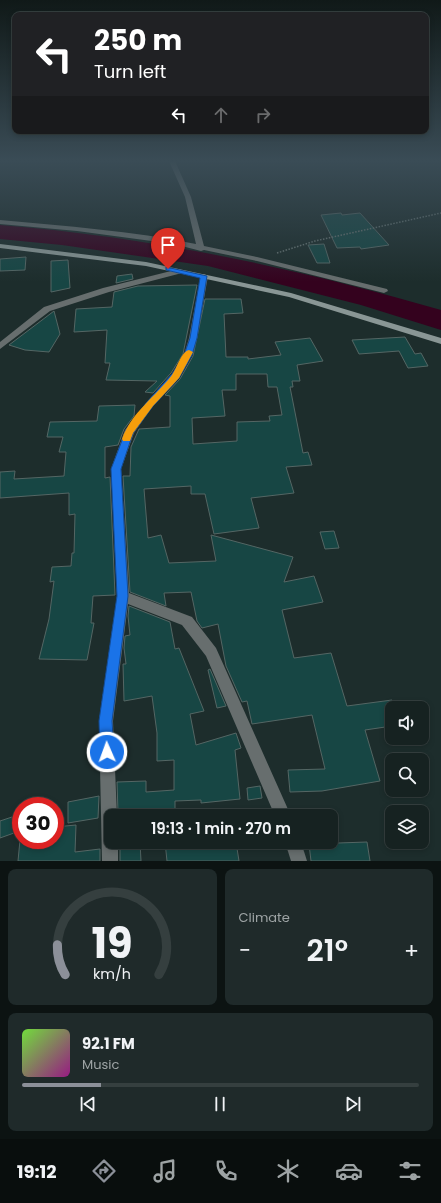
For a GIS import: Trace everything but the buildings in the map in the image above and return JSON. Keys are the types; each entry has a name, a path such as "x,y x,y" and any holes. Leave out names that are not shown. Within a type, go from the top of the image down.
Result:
{"main road":[{"path":"0,246 146,264 204,276 291,295 441,341"}],"street":[{"path":"189,201 201,249"},
{"path":"0,222 174,242 201,249 257,259 384,291"},
{"path":"0,346 47,309 106,290 179,271"},
{"path":"110,861 106,721 123,596 116,469 129,432 150,404 176,376 188,355 193,338 204,276"},
{"path":"123,596 188,621 211,652 280,809"},
{"path":"294,849 298,861"}],"path":[{"path":"257,259 315,241 441,213"}],"shaded area":[{"path":"0,225 112,237 223,256 278,268 441,310 441,330 361,305 208,266 62,245 0,239"}],"slow traffic":[{"path":"126,439 129,432 150,404 176,376 189,352"}],"route":[{"path":"107,752 106,721 123,596 116,469 129,432 150,404 176,376 188,355 193,338 197,308 204,276 168,269"}]}
